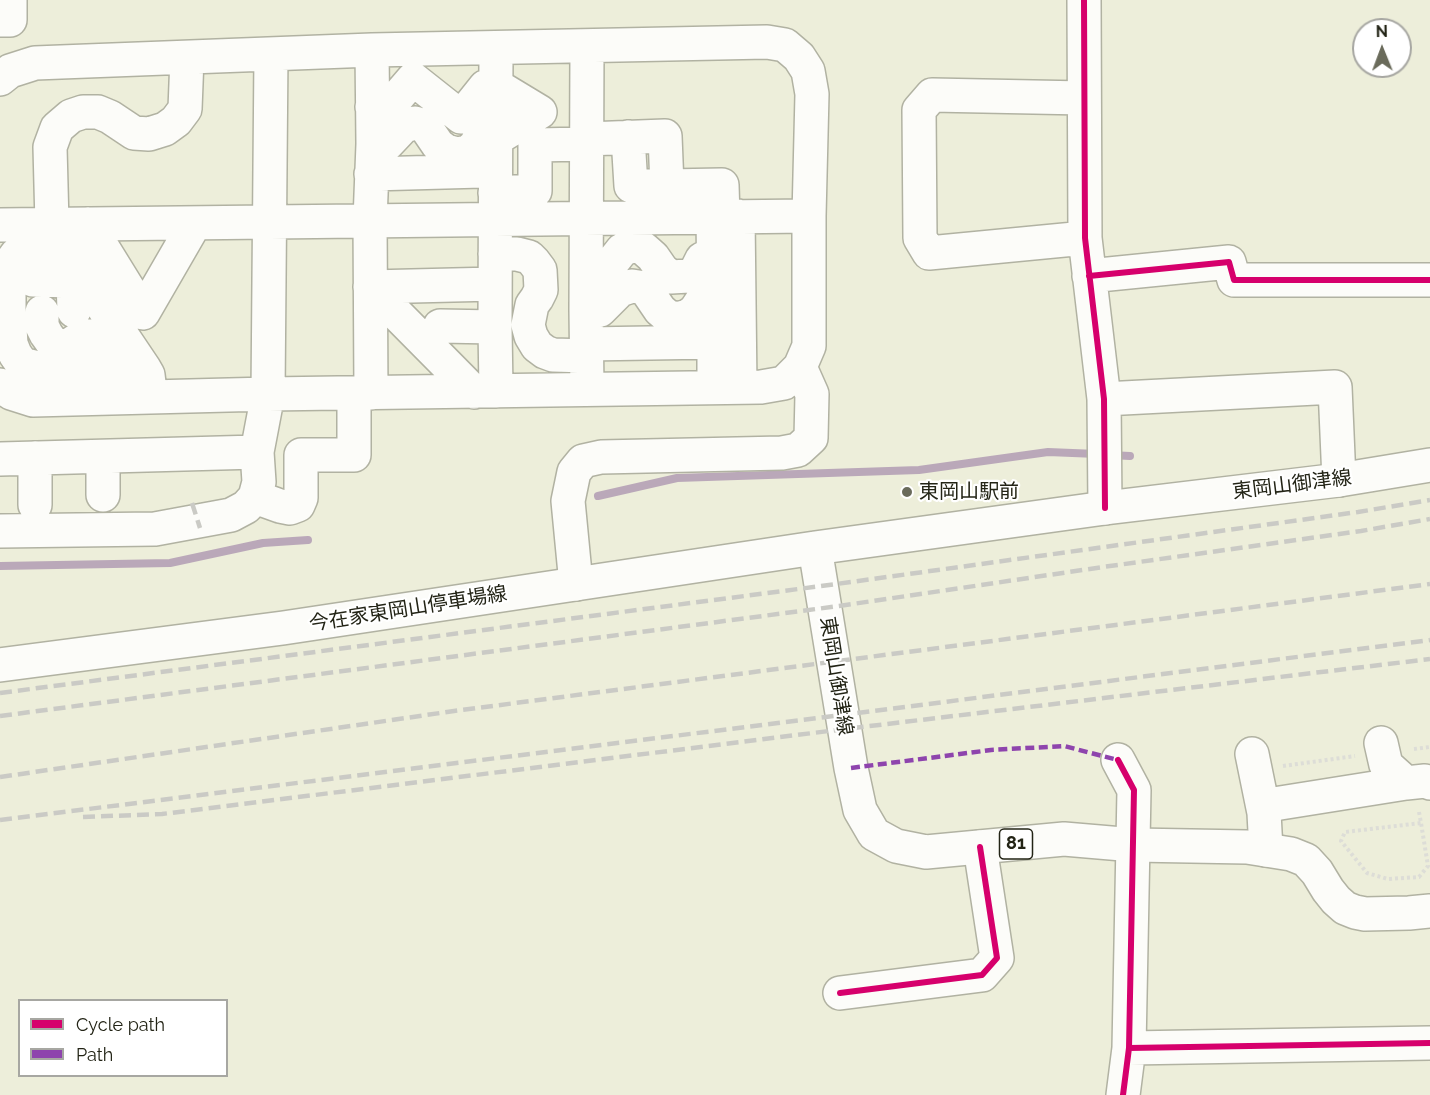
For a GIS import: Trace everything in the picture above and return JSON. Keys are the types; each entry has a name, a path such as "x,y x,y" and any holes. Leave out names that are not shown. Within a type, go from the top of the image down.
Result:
{"street":[{"path":"0,20 10,20 10,0"},
{"path":"1084,0 1085,238 1104,399 1106,508"},
{"path":"0,79 10,70 34,63 372,50 767,42 785,45 799,57 808,71 812,94 809,346 800,367 784,383 761,387 268,394 146,382 107,368 42,369 22,364 11,344 9,313 11,261 23,250 32,250 69,231"},
{"path":"587,46 587,389"},
{"path":"485,391 495,327 496,48"},
{"path":"255,497 290,508 298,505 301,498 301,455 354,455 362,394 370,287 372,50"},
{"path":"0,531 155,529 231,515 246,507 255,497 259,482 257,452 268,394 271,54"},
{"path":"90,310 50,147 57,128 71,116 83,112 98,112 134,132 149,134 165,129 177,121 185,109 187,58"},
{"path":"0,225 69,231 195,223 369,220 495,170 540,112 496,86 485,87 461,117 412,79 388,108 372,107"},
{"path":"1084,98 932,95 920,110 920,238 929,253 1085,238"},
{"path":"372,159 404,126 415,123 425,126 438,145 446,152 457,154 468,152 475,146 484,131 495,170 535,191 535,145 664,136 667,186 722,185 727,387"},
{"path":"372,159 416,161 456,184 495,170 587,218 809,216"},
{"path":"724,216 714,253 714,342 727,387"},
{"path":"69,231 142,313 195,223"},
{"path":"587,273 600,273 622,250 634,245 644,249 671,277 689,276 696,271 702,259 714,253"},
{"path":"32,250 33,280 73,281 90,310 146,382"},
{"path":"370,287 495,269 517,254 529,257 540,270 541,290 532,305 528,325 537,346 553,356 587,350 634,332 714,342"},
{"path":"1089,276 1229,262 1234,280 1430,280"},
{"path":"586,310 600,310 620,290 632,286 645,288 660,310 667,316 677,318 688,316 701,302 714,298"},
{"path":"370,287 485,391"},
{"path":"9,313 90,310"},
{"path":"42,312 42,326 51,341 57,345 71,344 83,336 99,338 106,350 107,368"},
{"path":"455,318 495,327"},
{"path":"576,584 568,501 574,472 583,461 601,457 782,453 798,450 811,438 812,394 800,367"},
{"path":"0,386 11,393 33,400 146,382"},
{"path":"1104,399 1335,387 1339,480"},
{"path":"0,459 257,452"},
{"path":"103,457 103,495"},
{"path":"35,458 35,505"},
{"name":"東岡山御津線","path":"1430,465 1339,480 1106,508 814,548 851,768 860,810 874,834 896,846 926,852 1064,840 1134,846 1247,847 1291,854 1306,860 1336,900 1345,908 1355,912 1365,914 1430,911"},
{"name":"今在家東岡山停車場線","path":"0,665 283,628 814,548"},
{"path":"1382,748 1386,765 1416,783"},
{"path":"1118,760 1134,789 1129,1048 1123,1095"},
{"path":"1265,760 1266,850"},
{"path":"1264,813 1274,804 1416,783"},
{"path":"840,993 982,975 997,958 980,847"},
{"path":"1129,1048 1430,1043"}],"path":[{"path":"1265,760 1382,748 1430,747"},
{"path":"1414,749 1416,783 1428,866 1419,877 1388,879 1367,873 1341,841 1344,832 1421,823"}],"waterway":[{"path":"598,496 677,478 919,470 1048,452 1097,454"},
{"path":"1110,455 1130,456"},
{"path":"0,566 170,563 263,543 308,540"}],"railway":[{"path":"0,693 829,585 1430,500"},
{"path":"192,503 200,528"},
{"path":"0,716 839,606 1361,531 1430,519"},
{"path":"0,777 454,711 1430,584"},
{"path":"0,820 1430,640"},
{"path":"83,817 162,814 1430,659"}],"marked path":[{"path":"851,768 991,750 1064,746 1118,760"}],"cycle path":[{"path":"1084,0 1085,238 1104,399 1105,508"},
{"path":"1089,276 1229,262 1234,280 1430,280"},
{"path":"1118,760 1134,790 1129,1048 1123,1095"},
{"path":"840,993 982,975 997,958 980,847"},
{"path":"1129,1048 1430,1043"}],"place":[{"name":"東岡山駅前","path":"907,492"}]}
